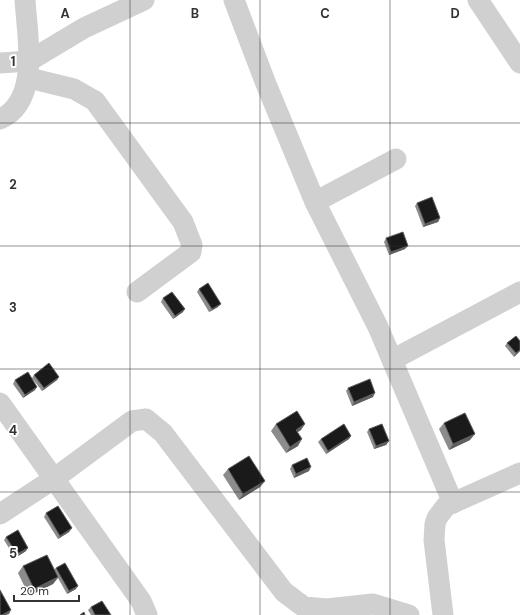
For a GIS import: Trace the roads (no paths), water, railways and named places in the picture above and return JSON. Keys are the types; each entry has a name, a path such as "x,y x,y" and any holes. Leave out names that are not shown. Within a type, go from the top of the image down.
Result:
{"street":[{"path":"0,119 5,117 18,105 29,69 25,0"},
{"path":"29,69 84,28 144,0"},
{"path":"234,0 266,84 315,202 378,327 453,503"},
{"path":"478,0 520,63"},
{"path":"0,63 29,69 74,89 95,101 183,222 192,245 191,252 137,292"},
{"path":"315,202 396,158"},
{"path":"392,360 520,292"},
{"path":"0,403 55,478 141,601 147,615"},
{"path":"0,514 55,478 132,421 146,419 163,433 284,592 304,607 327,609 373,604 409,615"},
{"path":"443,615 434,532 435,524 441,511 453,503 520,473"}]}
